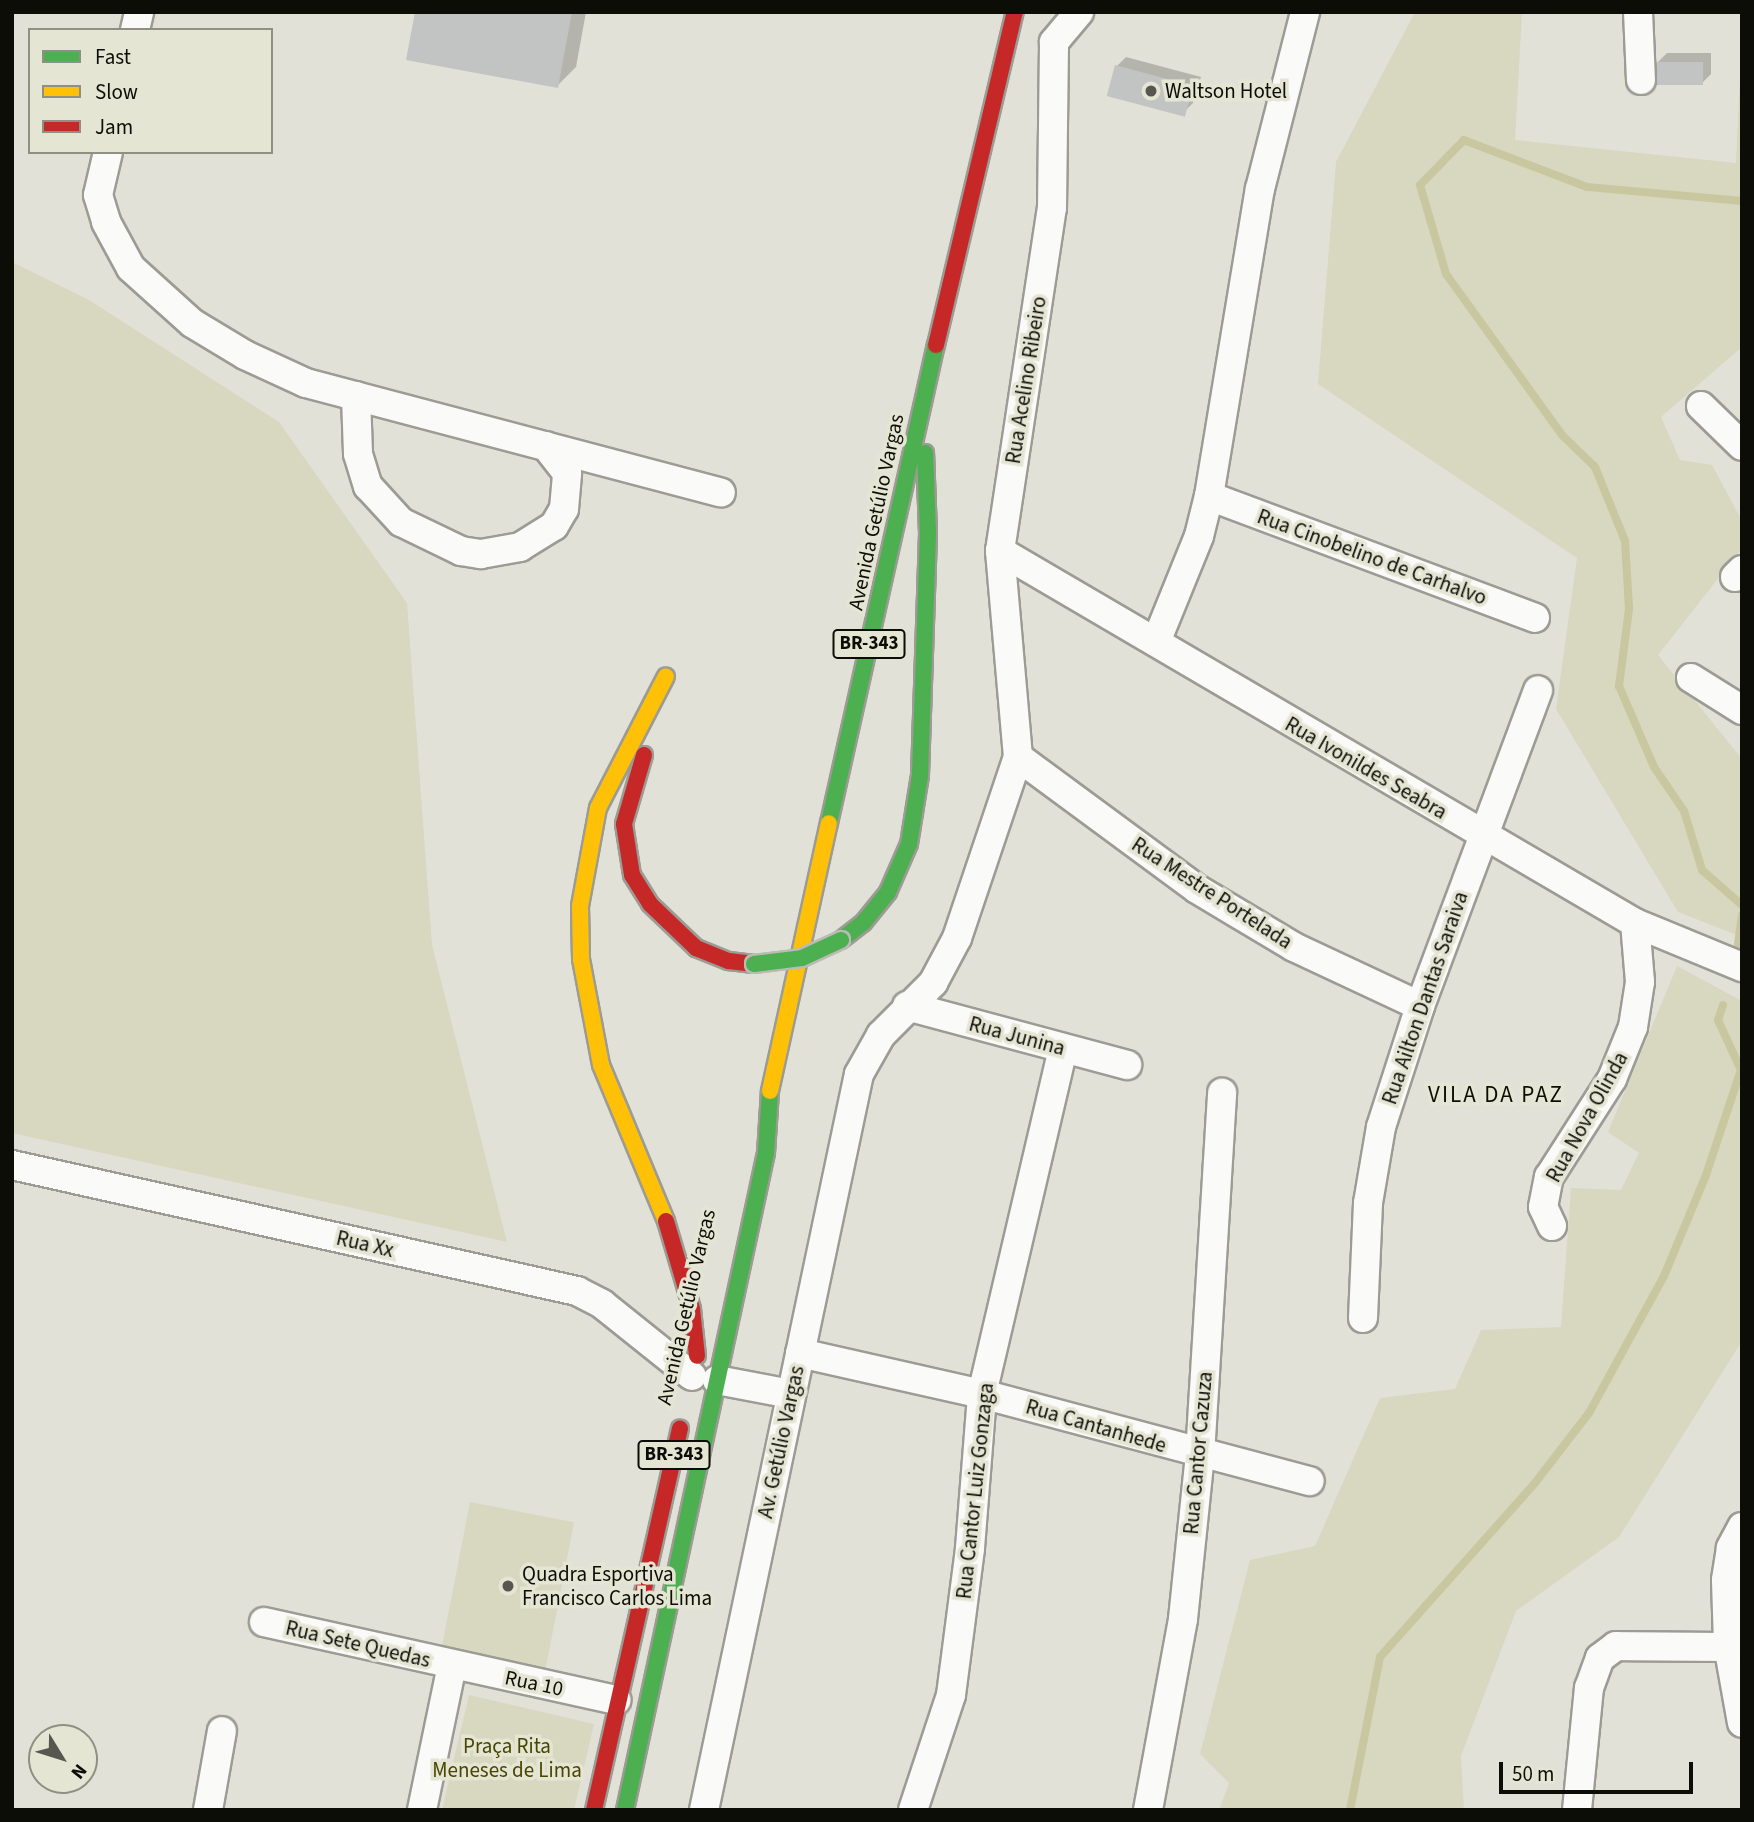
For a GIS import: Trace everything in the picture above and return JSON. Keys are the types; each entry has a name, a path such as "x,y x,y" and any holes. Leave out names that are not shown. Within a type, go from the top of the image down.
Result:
{"highway":[{"name":"Avenida Getúlio Vargas","path":"699,1375 766,1153 767,1105 923,400 1013,20"},
{"path":"699,1375 692,1309 671,1234 601,1065 581,959 580,906 598,808 666,676 624,824 632,875 650,904 696,948 729,961 754,964 802,958 841,940 863,923 888,892 909,844 920,775 928,533 923,400"},
{"name":"Avenida Getúlio Vargas","path":"748,1137 767,1105"},
{"name":"Avenida Getúlio Vargas","path":"625,1810 699,1375 708,1304"},
{"name":"Avenida Getúlio Vargas","path":"594,1810 616,1700 682,1417"}],"street":[{"path":"1013,20 1054,42 1079,12"},
{"path":"1156,642 1199,536 1209,496 1260,189 1305,12"},
{"path":"1638,12 1641,80"},
{"name":"Rua Acelino Ribeiro","path":"1018,757 1000,551 1052,208 1054,42"},
{"path":"108,154 99,195 106,222 131,268 191,323 245,355 306,383 721,492"},
{"path":"356,396 358,454 372,492 401,522 461,551 481,554 520,547 554,526 564,509 566,473 546,446"},
{"path":"1701,406 1742,446"},
{"name":"Rua Cinobelino de Carhalvo","path":"1209,496 1535,618"},
{"name":"Rua Ivonildes Seabra","path":"1000,551 1635,923 1742,967"},
{"path":"1691,678 1742,710"},
{"name":"Rua Ailton Dantas Saraiva","path":"1363,1318 1368,1203 1381,1127 1420,1006 1538,690"},
{"name":"Rua Mestre Portelada","path":"1018,757 1197,889 1294,947 1420,1006"},
{"name":"Av. Getúlio Vargas","path":"704,1810 859,1074 881,1035 907,1006 933,983 957,938 1018,757"},
{"name":"Rua Nova Olinda","path":"1552,1226 1543,1208 1549,1177 1612,1079 1633,1027 1640,982 1635,923"},
{"name":"Rua Junina","path":"907,1006 1127,1065"},
{"name":"Rua Cantor Luiz Gonzaga","path":"914,1810 951,1695 970,1548 982,1394 1063,1048"},
{"name":"Rua Cantor Cazuza","path":"1147,1810 1183,1619 1200,1455 1222,1093"},
{"name":"Rua Xx","path":"12,1165 577,1291 602,1304 699,1375"},
{"name":"Rua Cantanhede","path":"800,1353 982,1394 1200,1455 1310,1481"},
{"path":"699,1375 791,1394"},
{"path":"1742,1527 1731,1549 1726,1580 1742,1723"},
{"name":"Rua Sete Quedas","path":"264,1622 452,1665"},
{"path":"1577,1810 1589,1688 1600,1658 1616,1646 1735,1646"},
{"path":"422,1810 452,1665"},
{"name":"Rua 10","path":"452,1665 616,1700"},
{"path":"208,1810 222,1731"}],"green space":[{"path":"1415,12 1522,12 1515,140 1736,163 1742,34 1742,347 1661,417 1680,460 1712,465 1742,521 1742,548 1658,655 1742,759 1742,937 1678,912 1556,709 1577,558 1318,384 1336,162"},
{"path":"12,262 89,300 279,422 407,603 432,945 507,1242 12,1133"},
{"path":"1677,966 1742,1001 1742,1341 1619,1537 1516,1611 1461,1756 1464,1810 1219,1810 1229,1783 1200,1754 1250,1560 1315,1546 1380,1398 1455,1389 1481,1330 1561,1327 1571,1188 1621,1190 1639,1153 1608,1132"},
{"name":"Quadra Esportiva Francisco Carlos Lima","path":"470,1502 574,1522 545,1670 441,1650"},
{"name":"Praça Rita Meneses de Lima","path":"469,1695 594,1724 574,1810 442,1810"}],"building":[{"path":"415,12 572,12 558,88 406,60"},
{"path":"1656,62 1703,62 1703,85 1656,85"},
{"name":"Waltson Hotel","path":"1115,65 1193,86 1185,117 1107,96"}],"waterway":[{"path":"1742,201 1587,187 1464,140 1420,185 1446,274 1562,435 1595,467 1625,541 1629,609 1619,686 1654,767 1684,811 1702,870 1742,905"},
{"path":"1737,951 1742,915"},
{"path":"1723,1005 1718,1020 1740,1068"},
{"path":"1350,1810 1380,1657 1535,1483 1589,1413 1664,1276 1706,1175 1742,1067"}],"traffic: fast":[{"path":"829,823 936,345"},
{"path":"841,940 863,923 888,892 909,844 920,775 928,533 925,453"},
{"path":"754,964 802,958 841,940"},
{"path":"625,1810 766,1153 770,1091"}],"traffic: slow":[{"path":"666,676 598,808 580,906 581,959 601,1065 666,1221"},
{"path":"770,1091 829,823"}],"traffic: jam":[{"path":"936,345 1015,12"},
{"path":"644,755 624,824 632,875 650,904 696,948 729,961 754,964"},
{"path":"666,1221 692,1309 697,1356"},
{"path":"594,1810 680,1429"}],"place":[{"name":"Waltson Hotel","path":"1151,91"},
{"name":"Quadra Esportiva Francisco Carlos Lima","path":"508,1586"}],"district":[{"name":"VILA DA PAZ","path":"1496,1095"}]}
